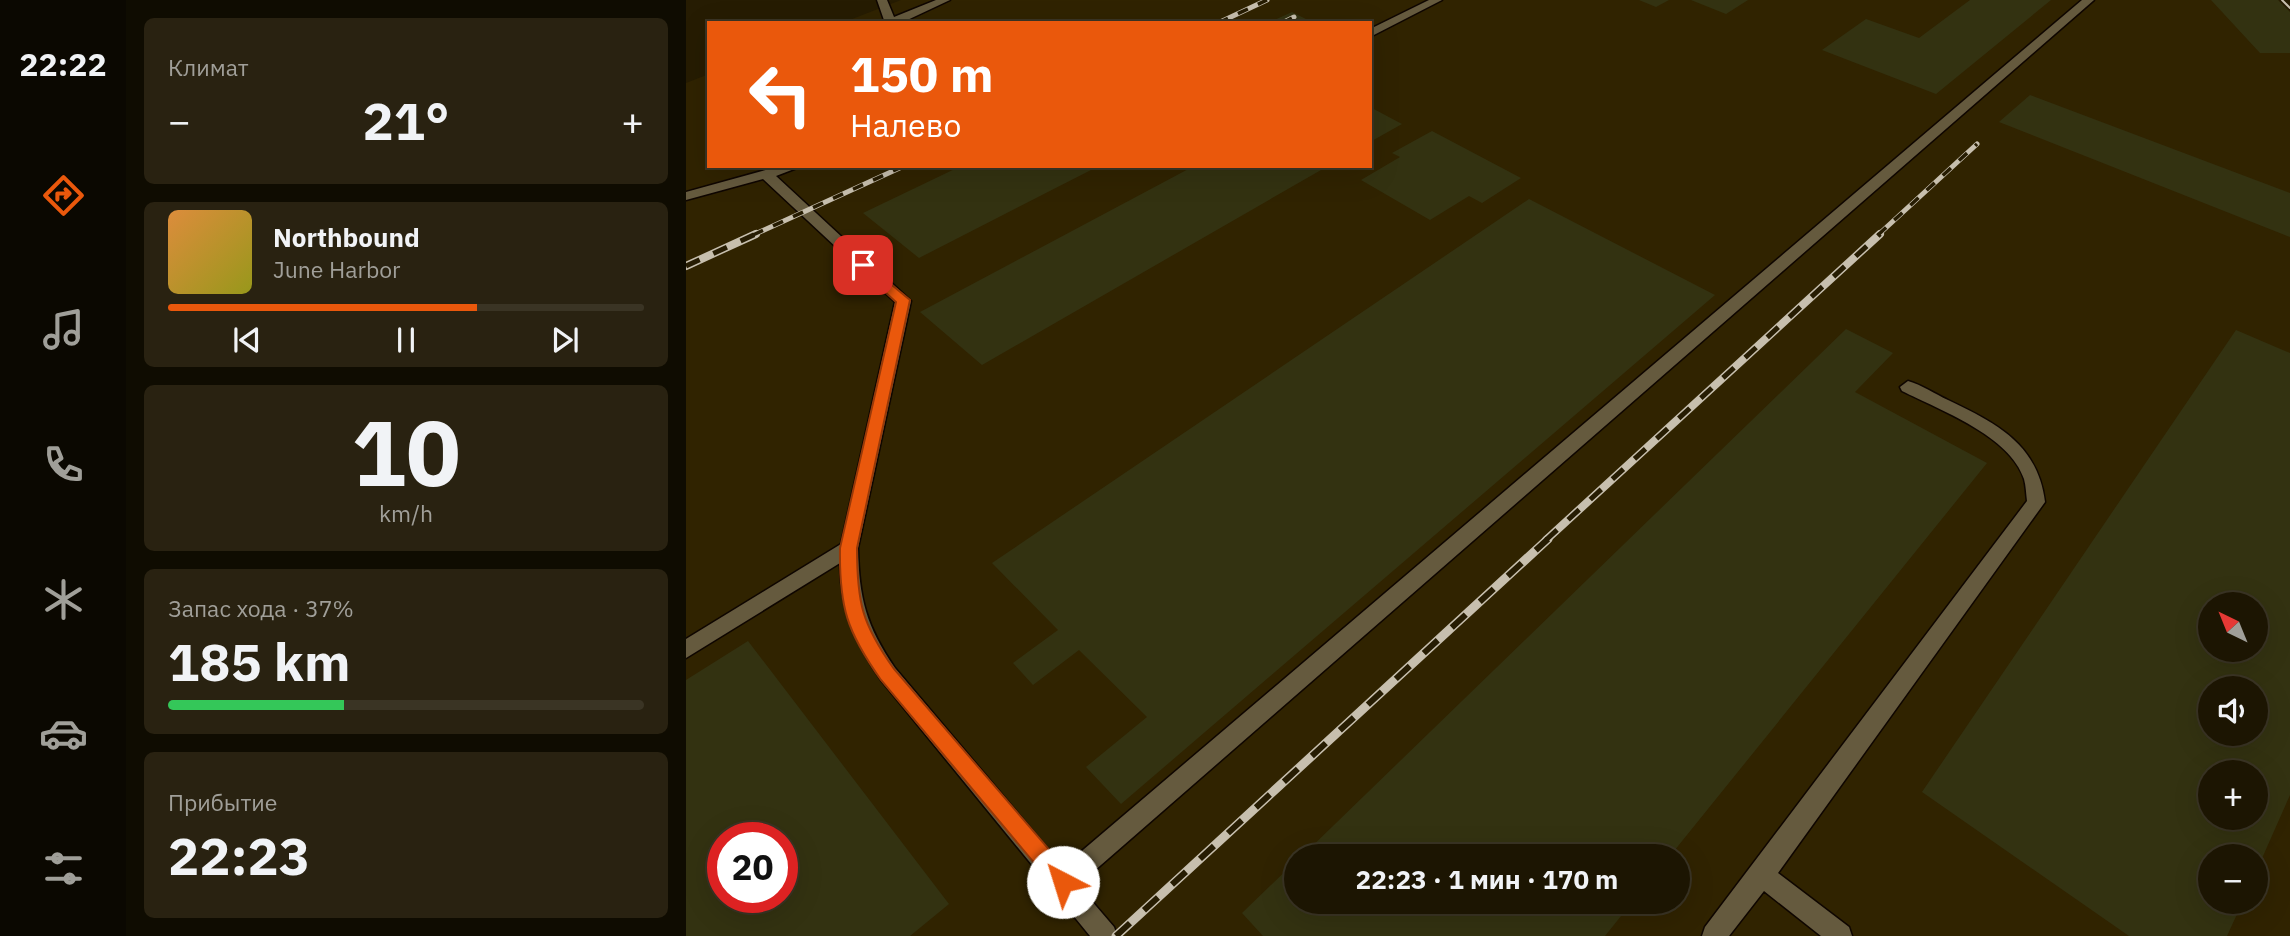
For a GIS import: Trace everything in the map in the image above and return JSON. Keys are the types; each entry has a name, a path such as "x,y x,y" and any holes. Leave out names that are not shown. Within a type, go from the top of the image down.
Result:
{"lane":[{"path":"882,0 890,21"},
{"path":"896,21 945,0"},
{"path":"1372,33 1437,0"},
{"path":"1063,882 2089,0"},
{"path":"686,196 790,168"},
{"path":"768,176 903,300 849,548 848,583 853,611 863,640 888,674 1105,936"},
{"path":"1714,936 1762,875 2036,502 2037,488 2031,469 2015,451 1994,433 1908,387"},
{"path":"686,649 849,548"},
{"path":"1762,875 1840,936"}],"shaded area":[{"path":"901,0 2278,0 2290,12 2290,936 686,936 686,83 707,75 707,168 1372,168 1372,21 847,21"}],"building":[{"path":"1639,0 1669,0 1656,7"},
{"path":"1691,0 1748,0 1726,14"},
{"path":"1970,0 2051,0 1936,94 1822,50 1866,19 1919,38"},
{"path":"2211,0 2278,0 2290,12 2290,53 2260,53"},
{"path":"1292,12 1310,21 1272,21"},
{"path":"2030,95 2290,193 2290,237 1999,122"},
{"path":"1372,108 1402,124 1372,141"},
{"path":"1432,131 1521,178 1482,203 1469,196 1430,220 1361,180 1400,157 1392,153"},
{"path":"957,168 1091,170 919,258 863,213"},
{"path":"1190,168 1325,168 982,365 920,312"},
{"path":"1529,199 1715,295 1121,804 1086,767 1147,717 1079,650 1033,685 1013,663 1058,630 992,563"},
{"path":"1846,329 1893,353 1855,392 1987,463 1680,844 1314,844"},
{"path":"2236,330 2290,353 2290,795 2268,845 2198,844 2198,914 2237,914 2227,936 2129,936 1922,792"},
{"path":"748,641 949,904 910,936 686,936 686,680"},
{"path":"1284,873 1284,914 1623,914 1605,936 1263,936 1242,913"}],"tram line":[{"path":"2282,0 2290,8"}],"railway":[{"path":"1222,21 1267,0"},
{"path":"1286,21 1294,17"},
{"path":"1878,235 1977,144"},
{"path":"753,235 900,168"},
{"path":"686,266 756,234"},
{"path":"1546,540 1880,234"},
{"path":"1116,936 1548,539"}],"route":[{"path":"863,265 903,300 849,548 848,583 853,611 863,640 888,674 1063,882"}]}
